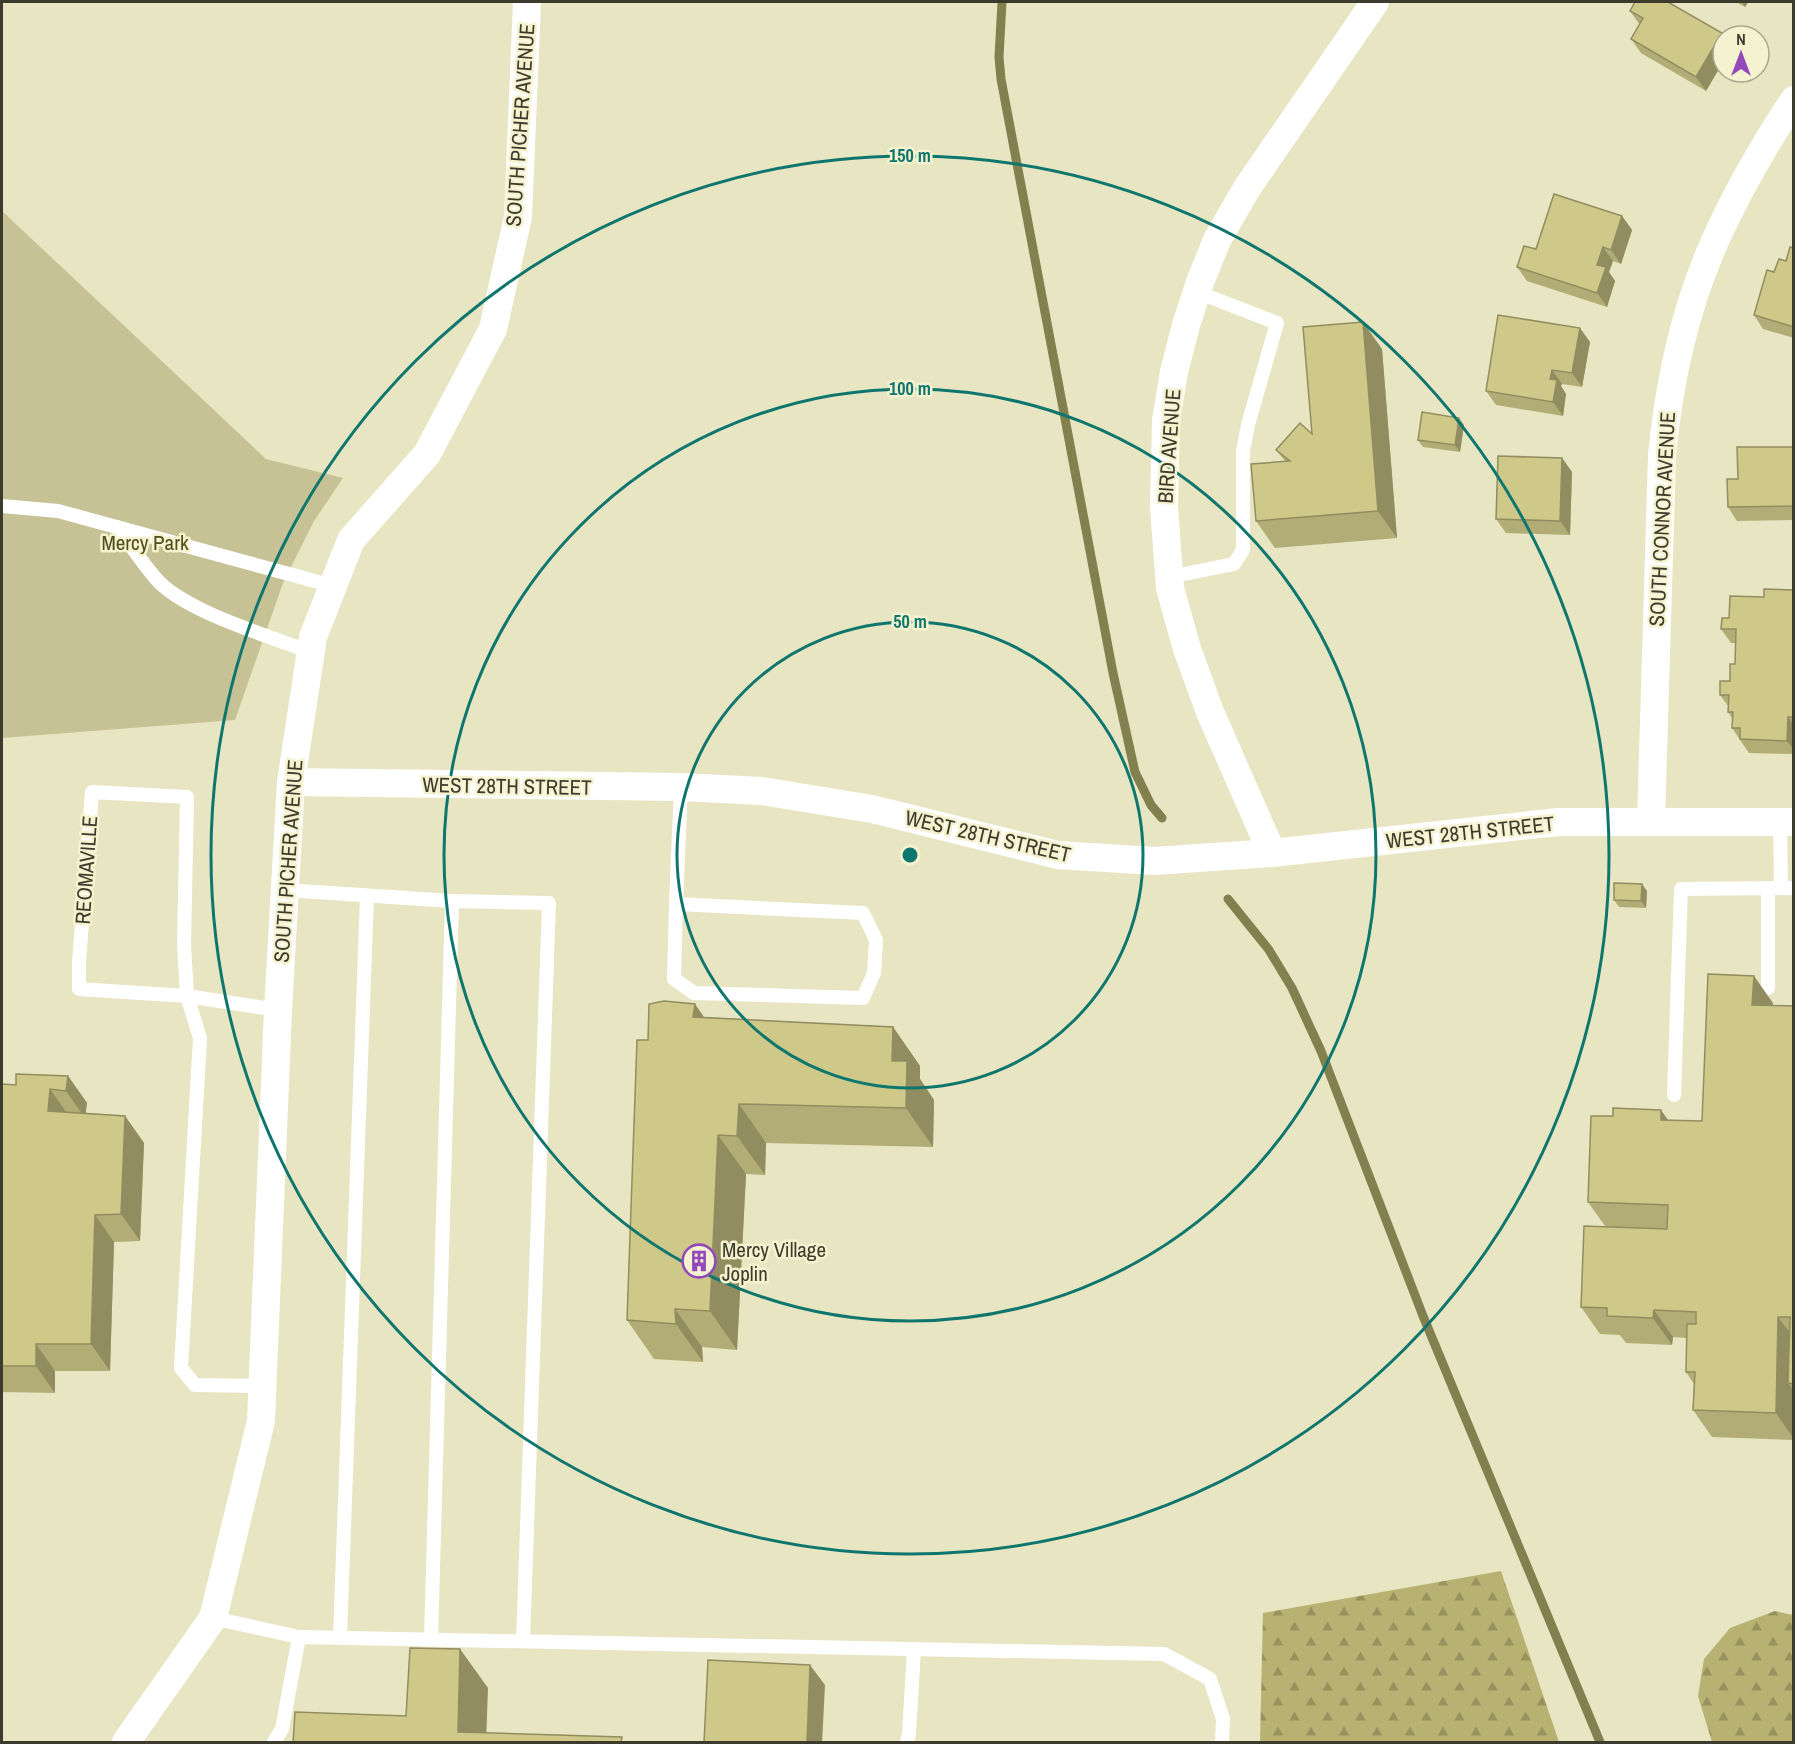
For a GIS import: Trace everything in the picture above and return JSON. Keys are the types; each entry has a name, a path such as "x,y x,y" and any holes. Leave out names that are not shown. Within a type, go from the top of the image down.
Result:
{"street":[{"name":"SOUTH PICHER AVENUE","path":"126,1743 213,1618 261,1421 278,1010 291,782 313,637 351,540 427,453 493,329 518,217 527,2"},
{"name":"BIRD AVENUE","path":"1272,853 1210,712 1187,649 1170,588 1164,507 1166,420 1174,372 1197,292 1217,240 1247,188 1375,2"},
{"name":"SOUTH CONNOR AVENUE","path":"1652,821 1662,454 1667,403 1695,296 1714,243 1735,197 1794,100"},
{"name":"WEST 28TH STREET","path":"291,782 681,787 762,791 872,809 1058,855 1154,861 1272,853 1558,822 1787,822"}],"lane":[{"path":"1169,577 1234,564 1243,550 1243,452 1248,425 1277,323 1197,292"},
{"path":"2,506 58,511 333,586"},
{"path":"117,527 159,582 178,597 216,616 311,652"},
{"path":"676,904 863,913 876,940 874,973 862,998 694,993 674,979 676,904 681,787"},
{"name":"REOMAVILLE","path":"263,1386 195,1385 181,1368 200,1038 187,996 184,945 187,797 92,792 79,989 187,996 278,1010"},
{"path":"1768,988 1787,822"},
{"path":"1674,1095 1681,889 1781,888"},
{"path":"285,890 452,901 549,903 523,1641"},
{"path":"340,1637 367,896"},
{"path":"430,1639 452,901"},
{"path":"213,1618 300,1637 1164,1654 1210,1678 1223,1719 1222,1743"},
{"path":"274,1743 282,1729 300,1637"},
{"path":"907,1743 914,1648"}],"green space":[{"name":"Mercy Park","path":"2,211 266,459 343,478 314,521 283,583 235,720 2,738"},
{"path":"1501,1571 1559,1742 1260,1742 1263,1613"},
{"path":"1775,1611 1793,1615 1793,1742 1712,1742 1698,1696 1704,1659 1730,1628"}],"building":[{"path":"1635,2 1668,2 1711,27 1711,52 1696,77 1631,39 1643,18 1630,11"},
{"path":"1554,194 1622,216 1611,250 1603,247 1597,265 1606,267 1597,293 1517,267 1524,246 1536,249"},
{"path":"1790,247 1794,248 1794,327 1754,315 1767,270 1774,272 1779,259 1786,261"},
{"path":"1498,315 1580,328 1572,373 1552,370 1550,379 1557,380 1553,402 1486,391"},
{"path":"1363,322 1378,511 1256,521 1251,464 1290,461 1276,450 1300,423 1312,434 1303,327"},
{"path":"1422,412 1459,418 1455,445 1418,440"},
{"path":"1737,447 1794,447 1794,506 1728,507 1727,479 1738,479"},
{"path":"1498,456 1562,458 1560,521 1496,519"},
{"path":"1764,589 1794,590 1794,717 1788,717 1787,741 1740,739 1740,728 1732,728 1733,712 1728,712 1729,695 1720,695 1720,681 1730,681 1730,664 1735,664 1736,629 1721,629 1722,618 1729,618 1730,596 1764,597"},
{"path":"1614,883 1642,884 1641,901 1614,900"},
{"path":"1708,974 1754,976 1752,1005 1794,1006 1794,1384 1788,1383 1790,1317 1778,1317 1776,1413 1693,1410 1695,1372 1686,1372 1687,1324 1696,1324 1696,1312 1654,1310 1653,1318 1607,1316 1607,1308 1581,1307 1584,1226 1667,1229 1668,1205 1588,1202 1591,1116 1613,1116 1613,1108 1661,1110 1661,1120 1702,1121"},
{"path":"664,1001 695,1004 693,1017 893,1027 892,1061 907,1061 906,1108 739,1104 737,1136 718,1135 710,1311 675,1309 676,1324 627,1320 637,1040 648,1040 649,1004"},
{"path":"16,1074 68,1076 66,1091 50,1089 48,1111 125,1116 121,1214 95,1215 91,1344 36,1344 36,1366 2,1366 2,1084 16,1085"},
{"path":"410,1648 460,1649 458,1732 622,1737 621,1743 293,1743 295,1712 406,1716"},
{"path":"708,1660 810,1665 807,1743 704,1743"}],"waterway":[{"path":"1002,2 999,57 1001,79 1113,673 1135,772 1151,805 1162,818"},
{"path":"1228,899 1269,950 1292,988 1321,1051 1423,1316 1600,1742"}],"place":[{"name":"Mercy Village Joplin","path":"699,1261"}]}
